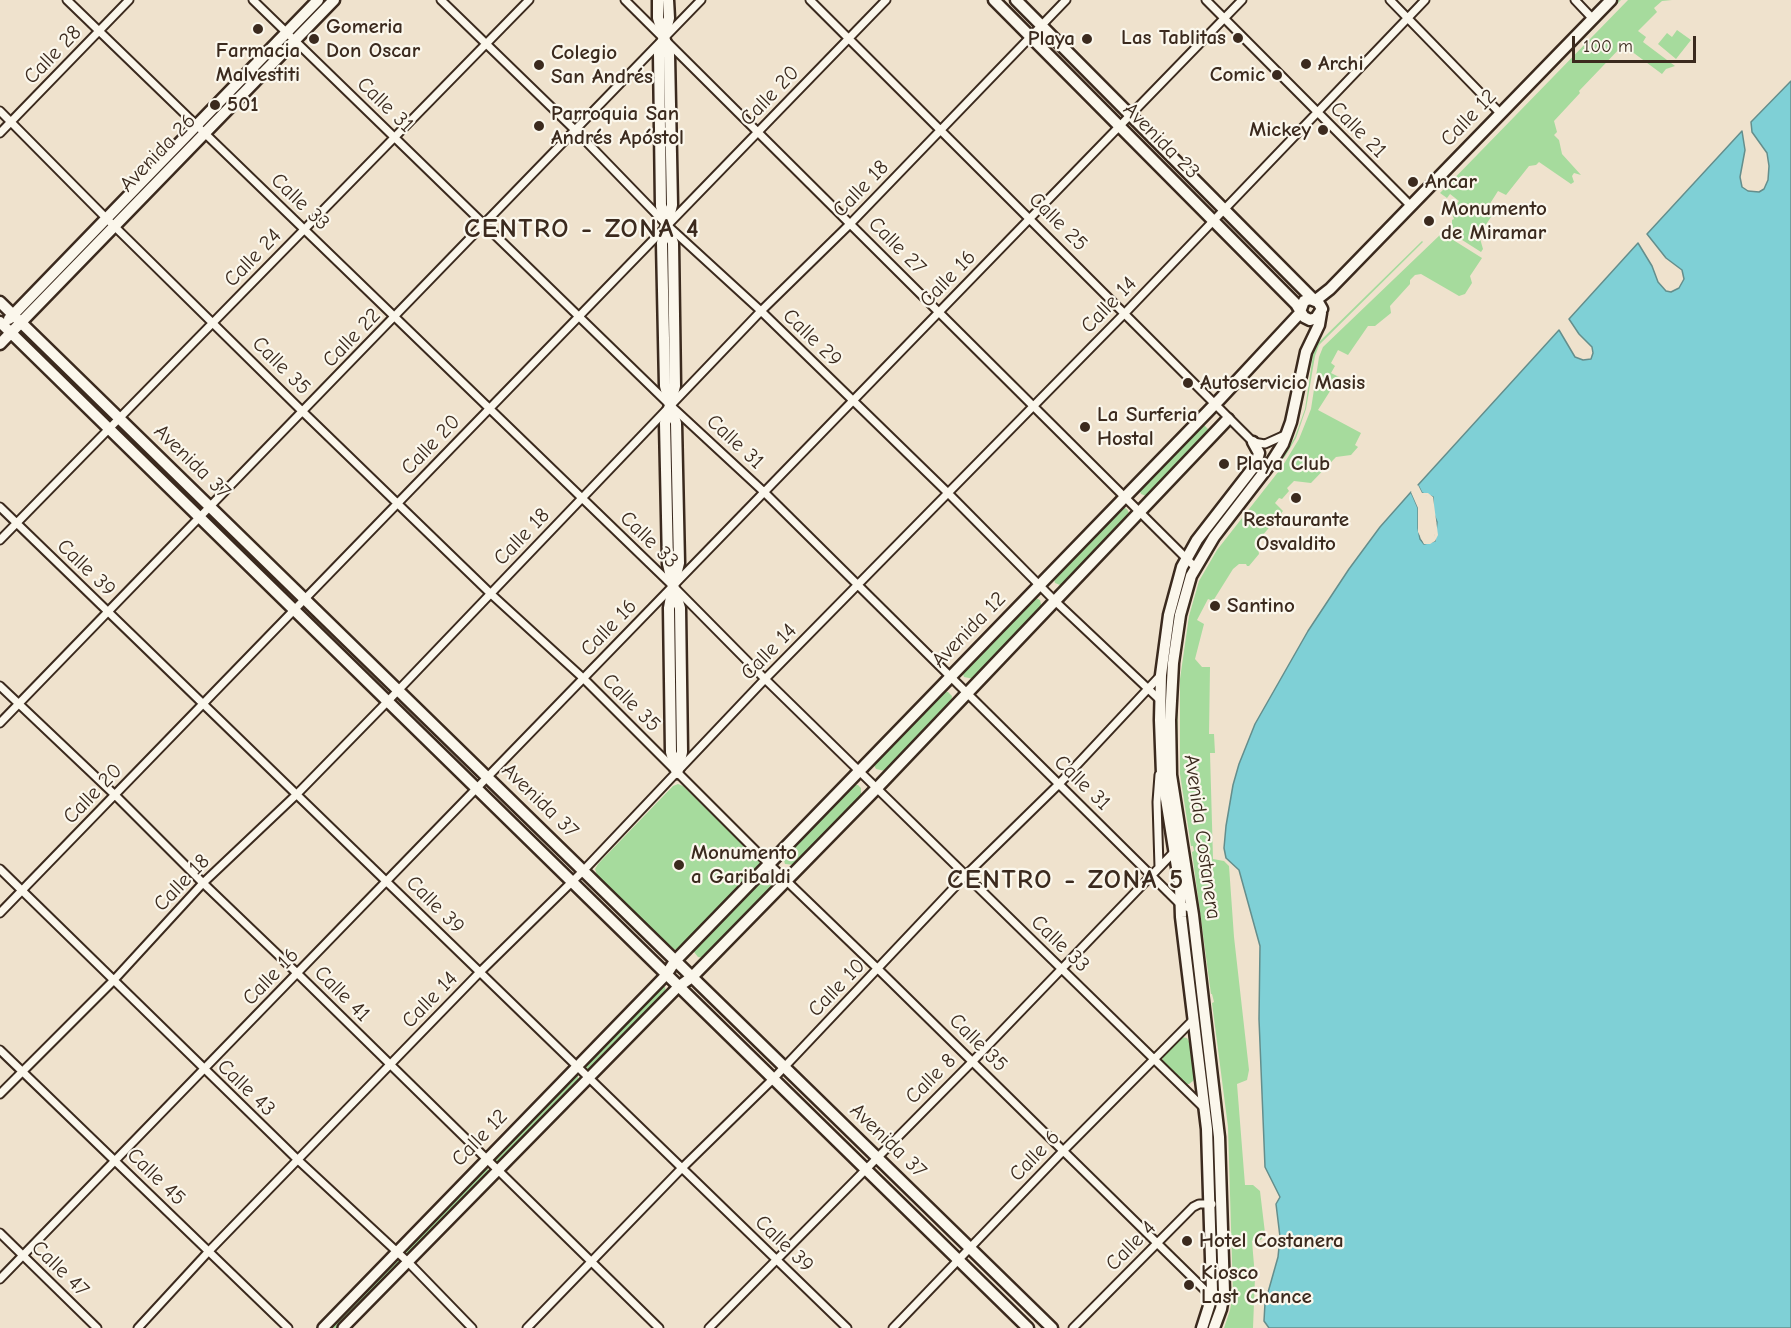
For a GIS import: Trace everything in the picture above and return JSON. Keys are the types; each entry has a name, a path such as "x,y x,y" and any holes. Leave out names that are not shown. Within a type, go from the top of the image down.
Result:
{"main road":[{"name":"Avenida 26","path":"0,344 3,327 16,318 290,36 318,0"},
{"name":"Avenida 26","path":"290,36 334,0"},
{"path":"657,0 658,18 664,37"},
{"path":"668,0 669,18 658,54 661,206 667,225 662,243 665,386 670,405 665,423 668,564 673,586 669,608 671,752 677,773"},
{"name":"Avenida 23","path":"994,0 1301,310"},
{"name":"Avenida 23","path":"1016,0 1318,305"},
{"name":"Calle 12","path":"1318,305 1330,289 1611,0"},
{"path":"1304,301 1318,305 1316,318 1310,320 1304,317 1301,310 1304,301"},
{"name":"Avenida 37","path":"0,302 1052,1328"},
{"name":"Avenida Costanera","path":"1214,1328 1223,1298 1215,1204 1175,851 1166,804 1161,755 1160,700 1188,585 1196,567 1220,529 1271,463 1288,433 1304,360 1319,325 1318,305"},
{"name":"Avenida 12","path":"666,975 675,960 1214,405 1301,310"},
{"name":"Avenida 37","path":"3,327 1028,1328"},
{"name":"Avenida 12","path":"678,987 692,977 877,788 1228,419"},
{"name":"Avenida Costanera","path":"1202,1328 1211,1296 1216,1109 1192,909 1171,775 1166,675 1171,606 1186,558 1205,529 1256,464 1259,453 1253,442"}],"street":[{"name":"Calle 33","path":"67,0 673,586 765,679 1204,1108"},
{"name":"Calle 28","path":"0,133 129,0"},
{"name":"Calle 31","path":"253,0 670,405 764,492 1181,905 1192,909"},
{"name":"Calle 29","path":"441,0 576,131 667,225 761,311 1055,601 1160,700"},
{"name":"Calle 24","path":"0,540 529,0"},
{"name":"Calle 27","path":"625,0 1196,567"},
{"name":"Calle 22","path":"0,723 701,0"},
{"name":"Calle 25","path":"810,0 1253,442"},
{"name":"Calle 20","path":"0,913 886,0"},
{"name":"Calle 18","path":"0,1094 113,981 203,883 296,795 387,702 670,405 942,130 1066,0"},
{"name":"Calle 21","path":"1206,0 1411,206"},
{"name":"Calle 16","path":"0,1279 1242,0"},
{"path":"1390,0 1501,114"},
{"name":"Calle 14","path":"138,1328 389,1065 572,883 765,679 1125,313 1425,0"},
{"path":"1575,0 1593,19"},
{"name":"Calle 35","path":"0,111 303,412 399,502 491,594 583,678 768,864 879,969 1211,1296"},
{"path":"1253,442 1271,443 1288,433"},
{"name":"Calle 39","path":"0,507 847,1328"},
{"name":"Calle 10","path":"527,1328 682,1168 773,1079 966,875 1059,784 1149,688 1166,675"},
{"name":"Calle 41","path":"0,686 115,795 659,1328"},
{"path":"1159,867 1157,802 1161,755"},
{"name":"Calle 8","path":"709,1328 973,1061 1175,851"},
{"name":"Calle 43","path":"0,869 298,1160 408,1262 472,1328"},
{"name":"Calle 12","path":"323,1328 666,975"},
{"name":"Calle 12","path":"344,1328 678,987"},
{"name":"Calle 6","path":"892,1328 1063,1151 1205,1009"},
{"name":"Calle 45","path":"0,1050 288,1328"},
{"name":"Calle 4","path":"1073,1328 1193,1207 1199,1204 1215,1204"},
{"name":"Calle 47","path":"0,1233 97,1328"}],"green space":[{"path":"1621,0 1413,213 1412,212"},
{"path":"1628,0 1672,0 1662,1 1654,8 1657,12 1638,31 1646,37 1643,42 1675,66 1666,69 1662,74 1623,45 1554,121 1557,132 1554,135 1559,140 1562,154 1581,175 1574,173 1572,176 1574,182 1571,184 1539,162 1529,166 1506,195 1498,191 1486,210 1493,214 1479,235 1483,249 1481,252 1448,231 1454,219 1451,211 1459,201 1450,194 1447,198 1440,193"},
{"path":"1677,30 1691,40 1676,59 1658,44 1667,33 1672,37"},
{"path":"1442,233 1482,258 1470,276 1472,283 1465,294 1459,296 1421,274 1415,275 1390,306 1391,313 1375,326 1368,326 1348,355 1338,350 1331,363 1335,366 1331,373 1339,377 1318,410 1361,433 1355,445 1358,447 1351,455 1336,457 1311,483 1294,481 1287,488 1289,491 1275,503 1283,511 1257,542 1259,554 1249,566 1239,564 1233,569 1213,601 1208,599 1197,620 1204,624 1195,659 1202,667 1210,667 1209,734 1214,734 1215,753 1210,753 1213,859 1224,861 1229,866 1234,937 1249,1070 1247,1080 1237,1084 1245,1185 1253,1185 1260,1191 1265,1233 1261,1240 1252,1241 1255,1277 1253,1328 1224,1328 1233,1294 1228,1127 1212,1003 1214,1002 1211,994 1192,852 1194,851 1191,846 1180,774 1180,679 1189,616 1199,581 1217,550 1282,467 1299,439 1311,409 1319,357 1323,347"},
{"path":"1422,241 1319,345 1306,409 1296,438 1286,455 1231,523 1207,559 1196,580 1185,615 1178,676 1177,774 1195,893 1224,1127 1229,1294 1225,1315 1218,1328 1223,1127 1176,784 1177,664 1184,615 1195,579 1205,559 1230,522 1285,454 1295,437 1305,409 1313,355 1317,344"},
{"path":"1201,422 1212,433 1149,497 1141,494 1139,489"},
{"path":"1122,507 1127,509 1130,515 1065,584 1055,583 1053,576"},
{"path":"1034,597 1040,600 1042,608 974,679 964,677 962,671"},
{"path":"942,691 952,696 951,703 885,771 876,769 873,763"},
{"path":"678,784 683,786 759,860 760,865 677,950 673,949 597,875 595,869 673,786"},
{"path":"852,785 858,785 861,788 861,796 795,865 785,864 783,857"},
{"path":"762,877 770,879 771,889 704,958 698,957 694,952 695,947"},
{"path":"661,986 665,987 666,993 589,1071 585,1071 583,1066"},
{"path":"1182,1037 1187,1038 1190,1043 1194,1078 1189,1084 1184,1084 1162,1061"},
{"path":"574,1075 578,1076 579,1082 500,1163 495,1162 493,1158"},
{"path":"485,1167 489,1174 410,1254 406,1253 405,1250"},
{"path":"396,1259 401,1263 339,1328 327,1328"}],"water":[{"path":"1791,81 1791,1328 1269,1328 1264,1321 1265,1303 1278,1257 1280,1237 1276,1204 1280,1197 1265,1167 1259,1019 1260,946 1239,870 1226,858 1224,848 1233,785 1255,724 1308,631 1349,569 1380,527 1411,492 1418,508 1420,539 1424,544 1435,541 1437,522 1433,512 1433,497 1422,493 1418,485 1559,330 1575,357 1583,360 1591,359 1592,347 1569,319 1638,243 1652,266 1658,282 1666,291 1671,292 1679,288 1684,279 1682,270 1666,258 1647,234 1742,131 1745,150 1740,177 1742,187 1748,191 1759,192 1764,189 1768,180 1767,153 1752,132 1751,122"}],"pier":[{"path":"1418,485 1422,493 1428,493 1433,497 1438,535 1430,544 1424,544 1418,532 1418,508 1411,492 1413,490 1420,507 1423,538 1429,541 1435,534 1430,499 1419,495 1416,487"}],"place":[{"name":"Farmacia Malvestiti","path":"258,29"},
{"name":"Las Tablitas","path":"1238,38"},
{"name":"Gomeria Don Oscar","path":"314,39"},
{"name":"Playa","path":"1087,39"},
{"name":"Archi","path":"1306,64"},
{"name":"Colegio San Andrés","path":"539,65"},
{"name":"Comic","path":"1277,75"},
{"name":"501","path":"215,105"},
{"name":"Parroquia San Andrés Apóstol","path":"539,126"},
{"name":"Mickey","path":"1323,130"},
{"name":"Ancar","path":"1413,182"},
{"name":"Monumento de Miramar","path":"1429,221"},
{"name":"Autoservicio Masis","path":"1188,383"},
{"name":"La Surferia Hostal","path":"1085,427"},
{"name":"Playa Club","path":"1224,464"},
{"name":"Restaurante Osvaldito","path":"1296,498"},
{"name":"Santino","path":"1215,606"},
{"name":"Monumento a Garibaldi","path":"679,865"},
{"name":"Hotel Costanera","path":"1187,1241"},
{"name":"Kiosco Last Chance","path":"1189,1285"}],"district":[{"name":"CENTRO - ZONA 4","path":"582,229"},
{"name":"CENTRO - ZONA 5","path":"1066,880"}]}
